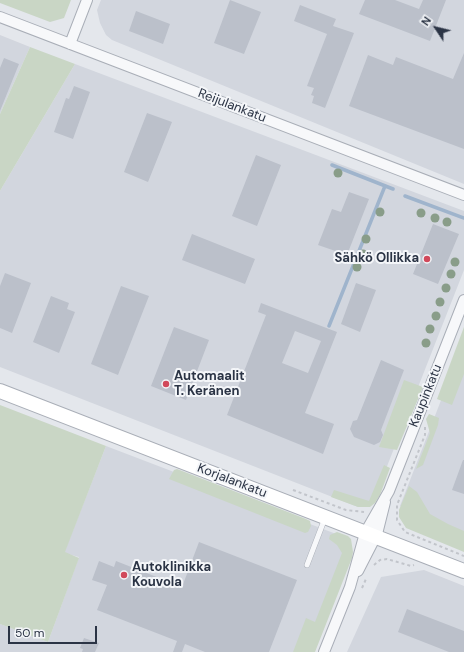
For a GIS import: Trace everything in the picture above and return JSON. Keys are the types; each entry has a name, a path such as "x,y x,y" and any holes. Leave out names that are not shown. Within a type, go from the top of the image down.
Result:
{"street":[{"path":"70,44 87,0"},
{"name":"Reijulankatu","path":"0,17 464,195"},
{"name":"Kaupinkatu","path":"324,652 464,300"},
{"name":"Korjalankatu","path":"0,391 464,571"}],"lane":[{"path":"307,565 326,518"}],"path":[{"path":"399,525 396,512 397,505 426,431 419,415"},
{"path":"274,498 292,490 346,510 362,511 399,525 405,532 464,556"},
{"path":"371,569 375,564 387,559 411,566 417,563 426,541"},
{"path":"361,591 368,574"}],"shaded area":[{"path":"101,0 464,0 464,184 112,40 106,35 100,23 97,10"},
{"path":"0,35 30,47 0,114"},
{"path":"75,64 464,211 464,270 373,502 358,507 0,367 0,191"},
{"path":"464,341 464,547 400,506"},
{"path":"106,446 344,537 350,552 311,652 0,652 0,624 48,642 79,557 64,553"},
{"path":"424,570 464,586 464,652 347,652 381,577"}],"green space":[{"path":"0,0 71,0 64,18 50,22 0,3"},
{"path":"30,47 75,64 0,191 0,114"},
{"path":"464,327 464,374 452,405 437,399"},
{"path":"404,380 423,387 397,450 379,447"},
{"path":"0,405 106,446 65,552 79,558 48,642 0,624"},
{"path":"429,414 439,418 438,425 423,465 416,469 430,433 426,419"},
{"path":"384,465 390,468 380,495 375,503 370,507 358,507 331,497 334,490 369,501"},
{"path":"177,469 306,519 310,521 311,526 308,532 305,533 169,479 174,470"},
{"path":"409,486 417,492 430,514 464,531 464,552 406,528 399,517 399,510"},
{"path":"337,532 348,536 351,539 353,552 352,558 315,652 293,652 306,618 315,622 342,553 337,545 329,539 330,535"}],"building":[{"path":"230,0 261,12 244,54 214,43"},
{"path":"365,0 395,0 419,9 423,0 446,0 430,41 359,14"},
{"path":"300,5 336,19 333,26 354,33 325,108 312,103 314,96 311,95 314,88 307,86 327,34 294,21"},
{"path":"136,11 170,24 163,44 129,31"},
{"path":"464,53 464,149 349,106 368,55 393,65 396,57 453,79"},
{"path":"4,58 19,64 0,111 0,68"},
{"path":"74,86 90,92 73,139 54,132 66,98 69,99"},
{"path":"147,113 172,122 148,182 124,172"},
{"path":"256,155 281,165 257,226 232,216"},
{"path":"349,192 369,199 347,255 318,245 332,209 341,212"},
{"path":"433,224 459,234 438,284 413,274"},
{"path":"192,234 255,259 245,284 182,260"},
{"path":"5,273 31,283 12,333 0,328 0,286"},
{"path":"356,283 376,290 360,332 341,324"},
{"path":"121,286 149,296 118,375 91,364"},
{"path":"51,296 69,303 67,309 75,312 59,353 33,342"},
{"path":"261,303 337,332 305,413 334,424 323,454 227,415 266,315 258,312","holes":["295,331 321,341 308,373 282,363"]},
{"path":"174,327 209,340 186,400 151,386"},
{"path":"381,360 404,370 381,430 383,435 380,442 374,445 354,437 350,429 353,421 357,420"},
{"path":"464,460 464,494 452,490"},
{"path":"199,542 297,580 269,652 205,652 185,644 182,652 173,652 177,641 97,610 107,585 92,580 99,561 114,567 116,561 182,587"},
{"path":"407,609 464,631 464,652 449,652 398,632"},
{"path":"84,638 99,643 95,652 82,652 83,649 80,648"}],"waterway":[{"path":"332,165 393,189"},
{"path":"329,326 385,186"},
{"path":"405,196 464,218"}],"place":[{"name":"Sähkö Ollikka","path":"427,259"},
{"name":"Automaalit T. Keränen","path":"166,384"},
{"name":"Autoklinikka Kouvola","path":"124,575"}]}
